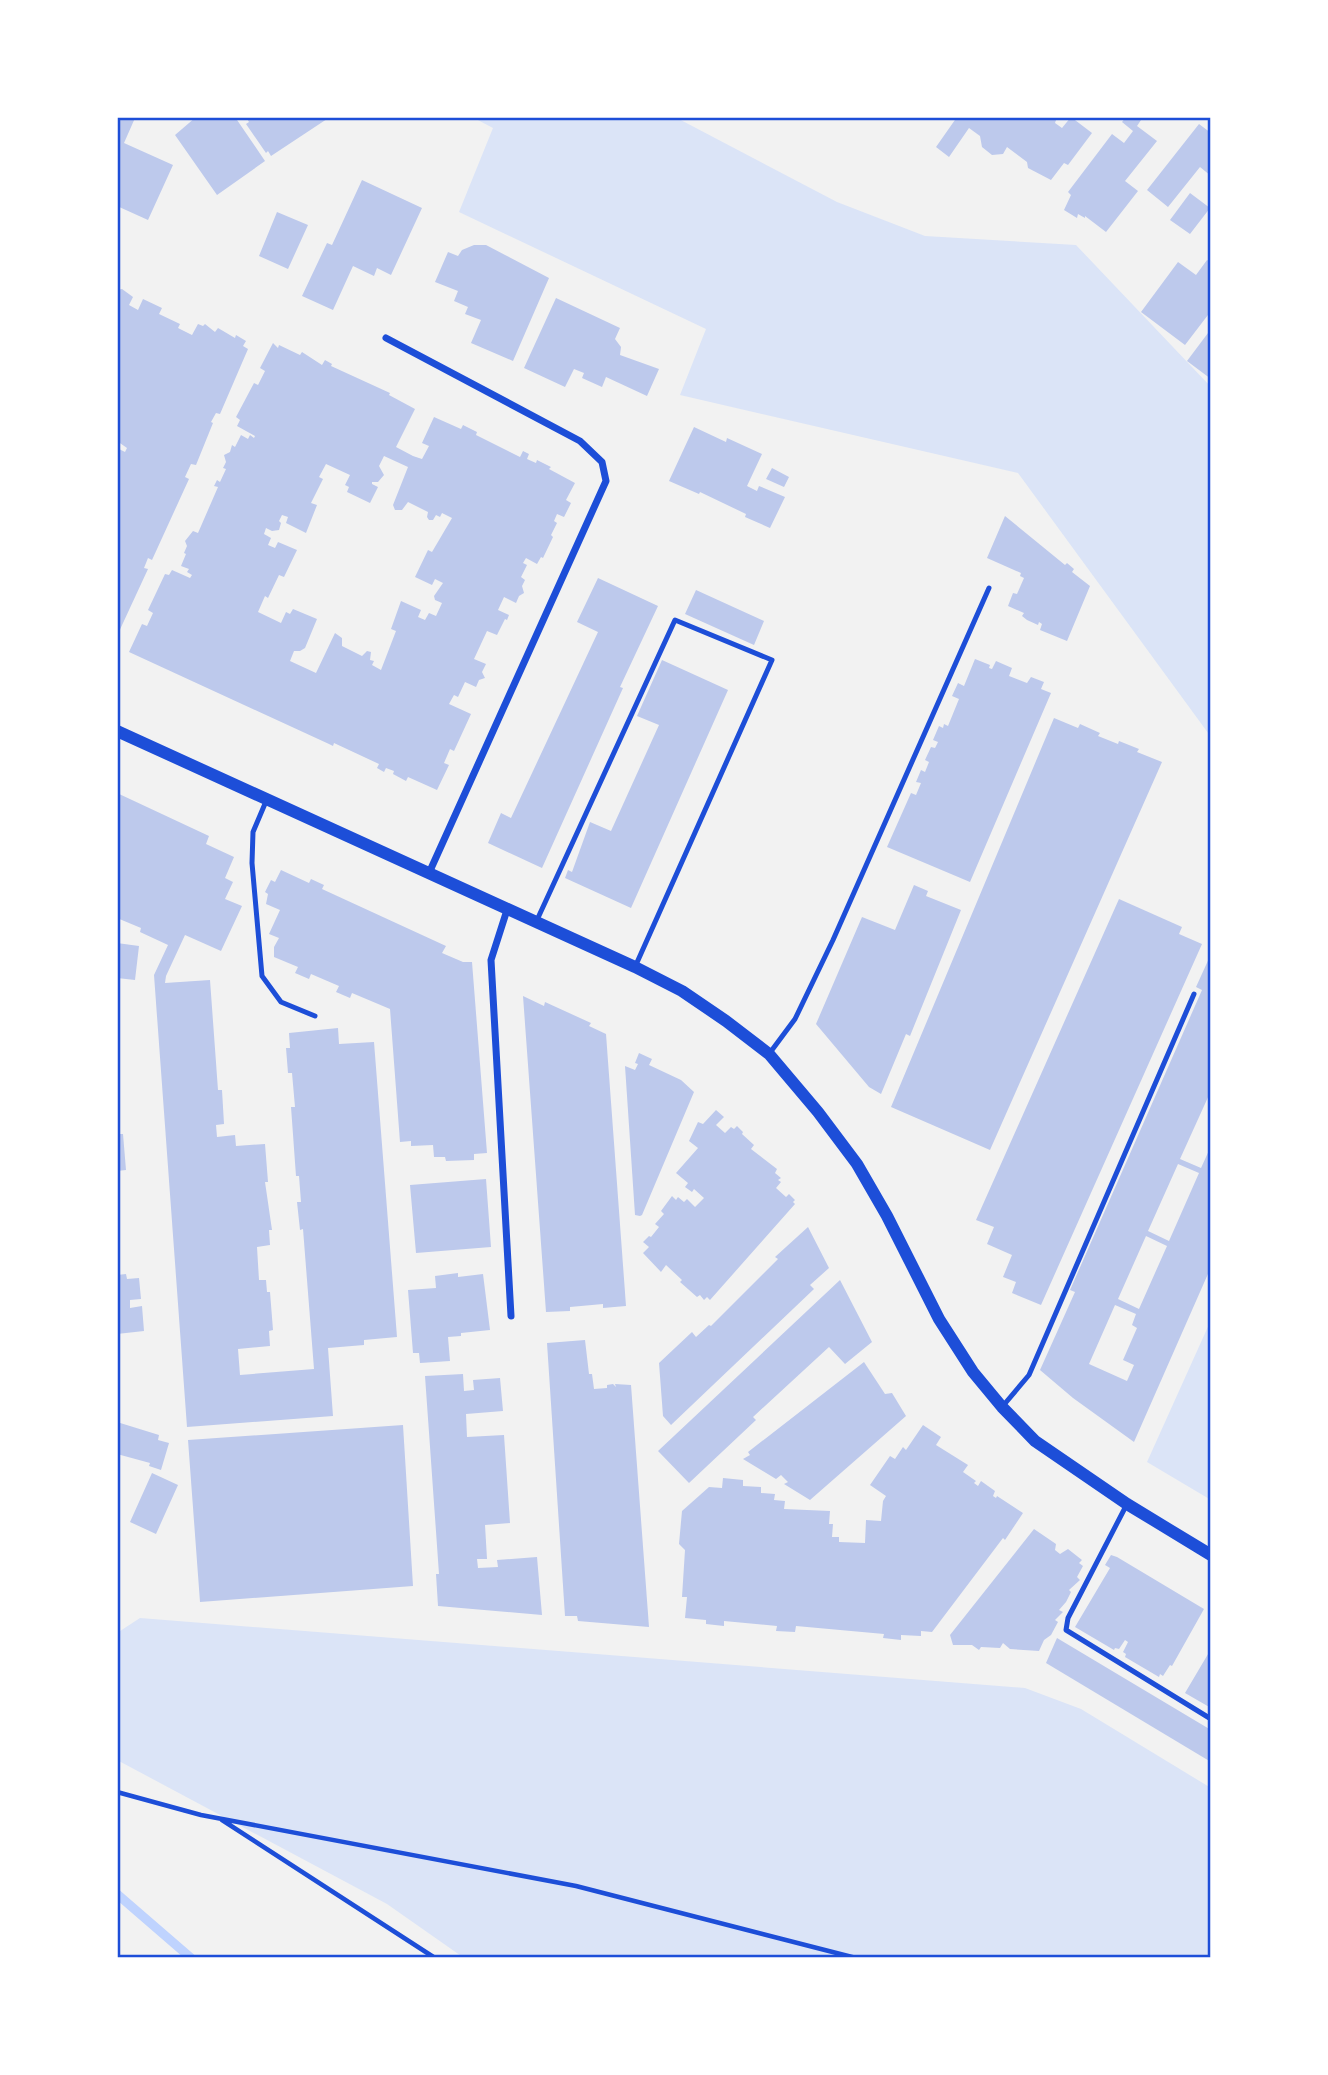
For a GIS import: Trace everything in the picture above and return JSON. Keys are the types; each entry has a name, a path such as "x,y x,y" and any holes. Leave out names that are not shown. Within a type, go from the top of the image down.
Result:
{"street":[{"path":"386,338 580,441 602,462 606,481 429,873"},
{"path":"117,731 635,967 682,991 726,1021 769,1054 857,1164 887,1216 939,1319 973,1372 1002,1407 1035,1441 1127,1504 1211,1555"},
{"path":"507,909 491,960 511,1316"}],"lane":[{"path":"769,1054 795,1019 833,940 989,588"},
{"path":"536,923 675,620 772,660 635,967"},
{"path":"267,799 253,832 262,976 281,1002 315,1016"},
{"path":"1002,1407 1029,1375 1194,994"},
{"path":"1127,1504 1068,1618 1066,1630 1211,1719"}],"path":[{"path":"117,1792 219,1818 576,1886 856,1958"},
{"path":"219,1818 435,1958"}],"shaded area":[{"path":"472,117 675,117 837,202 925,236 1076,245 1211,387 1211,737 1018,473 680,395 706,329 459,212 493,128"},
{"path":"1211,1320 1211,1500 1147,1462"},
{"path":"140,1618 1025,1688 1081,1709 1211,1788 1211,1958 464,1958 387,1904 117,1760 117,1633"}],"building":[{"path":"117,117 135,118 124,143 173,165 148,220 117,206"},
{"path":"196,117 235,117 265,161 217,195 175,135"},
{"path":"246,117 330,117 271,156 246,124 249,122"},
{"path":"957,117 1057,117 1055,123 1062,128 1071,117 1092,133 1068,165 1064,163 1051,180 1028,168 1027,162 1007,147 1003,154 992,155 982,147 980,136 969,128 949,157 936,147"},
{"path":"1126,117 1143,117 1137,126 1157,141 1125,181 1138,191 1106,232 1085,216 1078,214 1077,218 1064,210 1071,195 1068,192 1112,134 1124,143 1133,131 1122,122"},
{"path":"1199,124 1211,133 1211,176 1200,167 1168,207 1147,190"},
{"path":"362,180 422,208 391,275 377,268 374,276 353,266 333,310 302,296 327,243 332,245"},
{"path":"1190,193 1210,208 1190,234 1170,220"},
{"path":"277,212 308,225 288,269 259,256"},
{"path":"474,245 486,245 549,278 513,361 471,343 481,320 465,314 468,307 454,301 458,291 435,282 448,252 458,256 462,250"},
{"path":"1207,260 1211,262 1211,311 1185,345 1141,312 1178,262 1196,275"},
{"path":"122,289 133,297 129,305 138,310 143,299 162,308 159,314 180,324 178,328 192,335 198,324 205,324 215,332 218,328 235,338 236,335 246,341 243,346 248,349 220,414 216,413 211,422 213,423 196,465 191,464 185,477 189,479 152,560 148,558 144,568 148,569 117,636 117,448 125,452 127,448 117,441 117,290"},
{"path":"556,298 620,328 615,339 621,347 620,355 659,369 647,396 606,377 602,387 582,378 584,373 574,369 565,387 524,368"},
{"path":"1211,329 1211,379 1187,361"},
{"path":"273,343 278,348 279,345 300,355 302,352 322,365 325,360 332,364 331,366 390,393 389,395 415,409 396,447 413,456 422,459 429,446 422,443 434,417 461,429 463,425 477,432 476,435 520,457 523,451 529,454 527,459 536,463 537,460 551,467 549,469 575,483 566,500 571,503 564,517 557,514 554,521 557,523 551,535 553,537 543,558 541,557 537,564 526,558 523,563 527,565 521,577 525,580 522,586 524,593 516,603 504,597 498,610 509,615 507,620 505,619 497,635 487,631 474,659 486,664 482,672 485,678 479,680 476,687 465,682 458,697 454,695 449,704 471,714 454,751 450,749 444,763 449,765 437,790 408,777 406,781 386,768 384,772 377,768 379,764 334,743 333,746 129,652 142,624 147,626 153,613 148,610 165,574 169,575 172,570 190,578 192,575 187,572 189,569 181,566 186,554 185,541 193,531 198,533 218,487 214,486 217,480 220,482 226,469 223,468 226,462 224,455 230,452 232,445 235,447 241,435 248,439 250,435 254,438 255,436 237,426 240,420 236,417 254,383 258,385 265,371 260,368","holes":["384,456 408,467 393,505 395,510 402,510 408,502 428,512 429,520 433,520 436,515 440,517 442,513 452,518 432,552 428,550 415,577 432,585 435,579 443,583 434,596 435,600 442,603 436,616 429,613 425,620 418,617 421,610 401,601 391,629 396,631 381,670 372,665 374,661 370,660 371,652 367,651 362,656 342,646 342,638 335,633 316,673 290,661 294,651 305,648 317,619 293,609 290,614 286,612 281,623 258,612 279,575 284,577 297,550 278,542 275,548 268,545 271,538 264,534 266,528 279,530 282,515 288,517 286,523 306,533 317,505 311,503 323,479 319,477 326,464 350,475 345,485 349,487 347,492 370,503 378,487 372,482 378,482 384,475 379,466"]},
{"path":"694,427 726,442 727,438 762,454 747,486 757,491 759,486 785,497 770,528 700,492 699,494 669,481"},
{"path":"772,468 789,477 784,487 766,479"},
{"path":"1005,516 1065,565 1067,563 1074,569 1072,572 1090,586 1067,641 1040,630 1042,624 1027,620 1022,616 1024,613 1008,606 1013,593 1017,594 1024,578 1020,576 1021,573 987,558"},
{"path":"598,578 658,606 542,868 488,843 501,813 511,818 598,632 577,622"},
{"path":"696,590 764,621 754,645 685,614"},
{"path":"975,659 990,665 989,668 992,669 996,661 1012,668 1009,676 1027,683 1031,677 1044,682 1041,689 1051,693 970,882 887,847 911,793 916,795 921,783 916,782 921,770 925,772 929,762 925,760 931,747 935,748 938,742 933,740 939,726 948,726 959,699 952,696 958,683 964,686"},
{"path":"662,660 728,690 631,908 565,878 568,870 572,872 590,822 611,831 659,725 637,716"},
{"path":"1054,718 1078,728 1080,724 1100,733 1098,736 1139,749 1137,752 1162,762 990,1150 891,1107"},
{"path":"117,793 209,836 206,844 234,857 225,878 233,882 225,899 242,906 221,951 185,935 165,983 210,980 218,1090 222,1090 224,1124 216,1125 217,1137 235,1135 236,1146 265,1144 268,1182 265,1182 272,1230 269,1230 270,1245 257,1247 259,1280 266,1280 267,1292 270,1292 273,1330 269,1331 270,1346 238,1349 240,1375 314,1369 303,1229 300,1230 297,1202 301,1202 299,1176 296,1176 291,1107 295,1107 292,1073 288,1073 286,1048 290,1048 289,1033 338,1028 339,1044 374,1042 397,1337 364,1340 364,1345 328,1348 333,1416 187,1427 154,975 168,945 140,932 141,928 117,918"},
{"path":"281,870 309,883 311,879 324,885 322,889 446,946 442,953 463,962 472,962 487,1153 474,1154 474,1160 446,1161 445,1157 434,1157 433,1145 411,1146 411,1141 400,1142 390,1009 352,993 350,998 336,992 339,986 311,974 309,979 295,973 298,967 274,957 274,947 279,938 269,934 280,910 266,904 268,894 265,892 271,880 275,882"},
{"path":"914,885 928,891 926,896 961,910 910,1036 906,1034 881,1094 869,1087 816,1024 862,917 895,930"},
{"path":"1119,899 1182,927 1179,934 1202,944 1041,1305 1012,1293 1016,1282 1003,1277 1012,1255 987,1244 994,1227 976,1220"},
{"path":"117,943 139,946 135,980 117,978"},
{"path":"1211,954 1211,1096 1209,1095 1180,1159 1201,1168 1211,1146 1211,1267 1134,1442 1073,1398 1040,1370 1075,1292 1070,1290 1202,990 1196,987","holes":["1178,1164 1199,1173 1169,1241 1148,1231","1146,1236 1167,1246 1139,1309 1118,1299","1115,1305 1136,1314 1132,1325 1137,1328 1123,1360 1134,1365 1127,1381 1089,1364"]},
{"path":"523,996 544,1006 545,1002 591,1023 589,1026 606,1034 626,1306 603,1308 603,1304 570,1307 570,1311 546,1312"},
{"path":"639,1053 652,1059 649,1065 681,1080 694,1092 640,1216 635,1215 625,1066 635,1070"},
{"path":"716,1110 724,1117 716,1125 725,1133 731,1127 734,1129 737,1126 743,1132 754,1145 751,1149 777,1169 775,1173 781,1178 778,1180 781,1182 776,1188 786,1197 789,1194 795,1204 710,1300 707,1297 704,1300 680,1282 682,1280 666,1265 661,1272 643,1253 649,1247 643,1242 659,1227 655,1224 664,1214 661,1211 672,1196 684,1202 687,1199 695,1207 704,1198 694,1189 692,1192 685,1187 688,1183 676,1173 698,1148 689,1141 698,1122 703,1124"},
{"path":"117,1134 123,1134 126,1170 117,1171"},
{"path":"486,1179 491,1247 416,1253 410,1185"},
{"path":"808,1227 829,1268 810,1285 814,1289 671,1425 663,1416 659,1363 692,1332 696,1337 711,1326 778,1259 775,1257"},
{"path":"458,1273 458,1277 483,1274 490,1330 448,1337 450,1361 420,1363 419,1353 413,1353 408,1290 436,1288 435,1276"},
{"path":"126,1274 127,1279 139,1278 141,1299 130,1300 130,1308 142,1306 144,1331 117,1334 117,1275"},
{"path":"840,1280 872,1342 845,1364 829,1347 753,1417 756,1420 689,1483 658,1451"},
{"path":"585,1340 589,1374 592,1374 594,1389 607,1388 607,1385 613,1384 616,1387 615,1384 631,1385 649,1627 578,1621 577,1616 565,1616 547,1343"},
{"path":"864,1362 885,1394 892,1393 906,1416 810,1500 784,1484 788,1482 781,1475 776,1479 743,1459 750,1455 748,1452"},
{"path":"463,1374 464,1391 474,1390 473,1380 500,1378 503,1411 466,1414 467,1437 504,1435 510,1523 485,1525 487,1559 477,1559 478,1568 498,1567 497,1560 537,1557 542,1615 438,1606 436,1574 439,1574 425,1376"},
{"path":"117,1422 159,1435 158,1440 169,1443 161,1470 149,1466 150,1463 117,1454"},
{"path":"403,1425 413,1586 200,1602 188,1440"},
{"path":"923,1425 941,1437 936,1445 968,1465 963,1472 976,1481 974,1483 978,1486 981,1481 995,1491 993,1496 1023,1513 1005,1540 1003,1538 932,1632 921,1631 921,1636 901,1635 901,1640 883,1638 884,1634 796,1626 795,1632 776,1631 777,1626 724,1621 724,1626 706,1624 706,1620 685,1618 687,1597 682,1597 685,1550 679,1544 682,1511 709,1487 722,1488 723,1478 743,1480 743,1486 761,1487 761,1493 775,1494 774,1500 785,1501 784,1509 830,1511 832,1537 839,1537 839,1542 865,1543 866,1520 881,1521 886,1496 870,1485 890,1456 895,1459 903,1447 906,1450"},
{"path":"152,1473 178,1485 156,1534 130,1522"},
{"path":"1034,1529 1056,1544 1055,1550 1060,1554 1068,1549 1082,1560 1079,1563 1083,1566 1077,1577 1080,1580 1069,1590 1071,1592 1066,1602 1059,1610 1063,1612 1055,1620 1058,1622 1051,1635 1044,1640 1039,1651 1010,1649 1003,1643 1000,1648 981,1647 979,1650 972,1645 953,1645 950,1635"},
{"path":"1111,1555 1204,1609 1172,1666 1170,1665 1163,1676 1160,1674 1159,1677 1125,1657 1123,1652 1128,1642 1125,1640 1119,1649 1114,1650 1075,1627 1110,1568 1105,1565"},
{"path":"1057,1638 1211,1730 1211,1762 1046,1663"},
{"path":"1211,1649 1211,1708 1185,1693"}],"waterway":[{"path":"117,1894 191,1958"}]}
